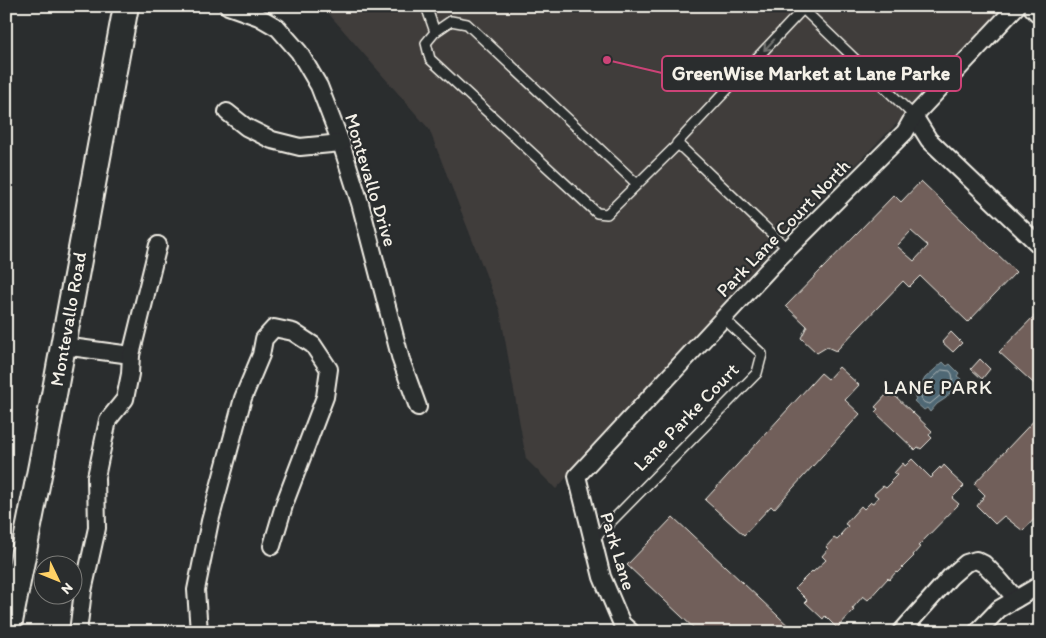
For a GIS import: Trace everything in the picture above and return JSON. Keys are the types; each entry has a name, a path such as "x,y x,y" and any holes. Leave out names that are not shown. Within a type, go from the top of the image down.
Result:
{"main road":[{"name":"Montevallo Road","path":"8,632 126,6"},
{"path":"1036,6 1040,10"}],"street":[{"name":"Montevallo Drive","path":"228,6 259,17 278,28 299,52 319,86 341,143 360,203 401,360 418,407"},
{"name":"Park Lane Court North","path":"577,476 778,260 905,132 914,116 1017,6"},
{"path":"227,112 246,127 272,140 300,147 341,143"},
{"path":"914,116 929,140 1040,246"},
{"path":"78,632 83,591 97,528 96,477 108,420 125,399 130,374 131,355 158,245"},
{"path":"199,632 196,590 210,521 243,398 261,355 264,339 274,328 293,332 313,345 329,369 325,397 285,502 272,546"},
{"path":"63,346 131,355"},
{"name":"Park Lane","path":"577,476 602,577 622,624 631,632"},
{"path":"901,632 950,577 966,563 976,560 984,564 1016,599"},
{"path":"977,632 999,609 1040,585"}],"lane":[{"path":"426,6 435,32"},
{"path":"638,184 467,24 451,21 435,32 426,44 430,59 598,213 607,214 638,184 678,144 801,8 914,116"},
{"path":"678,144 789,250"},
{"name":"Lane Parke Court","path":"593,540 757,373 762,354 723,318"}],"shaded area":[{"path":"322,6 1016,6 795,224 556,489 526,459 500,311 429,129"}],"water":[{"path":"943,362 947,366 950,364 959,373 957,376 961,379 946,398 930,412 927,408 924,410 914,401 916,399 913,394 919,389 925,378"}],"building":[{"path":"921,181 1016,272 968,322 920,276 909,287 903,281 836,351 827,347 817,353 801,338 807,326 786,306 894,195 901,202","holes":["911,231 928,246 914,261 897,246"]},
{"path":"1040,310 1040,389 999,352"},
{"path":"951,332 962,343 953,352 942,342"},
{"path":"980,359 990,369 982,379 971,369"},
{"path":"839,367 859,385 845,400 860,414 774,509 771,506 744,535 705,500 821,373 828,379"},
{"path":"887,394 890,397 893,394 932,431 929,435 932,438 921,449 918,447 915,450 875,412 878,409 875,407"},
{"path":"1040,414 1040,513 1023,531 1004,516 995,524 977,506 985,495 974,484"},
{"path":"912,459 931,478 944,465 964,486 952,498 959,504 918,546 920,547 914,556 889,580 888,578 868,600 863,596 852,609 854,610 837,628 825,616 823,619 805,602 807,600 795,588 826,560 822,556 828,549 826,547 834,538 837,540 842,535 848,526 845,524 861,506 864,509 871,502 873,503 878,497 874,494 883,486 886,488 897,475 894,473 903,463 905,466"},
{"path":"673,517 795,632 698,632 627,565"}],"place":[{"name":"GreenWise Market at Lane Parke","path":"607,60"}],"district":[{"name":"LANE PARK","path":"938,387"}]}
